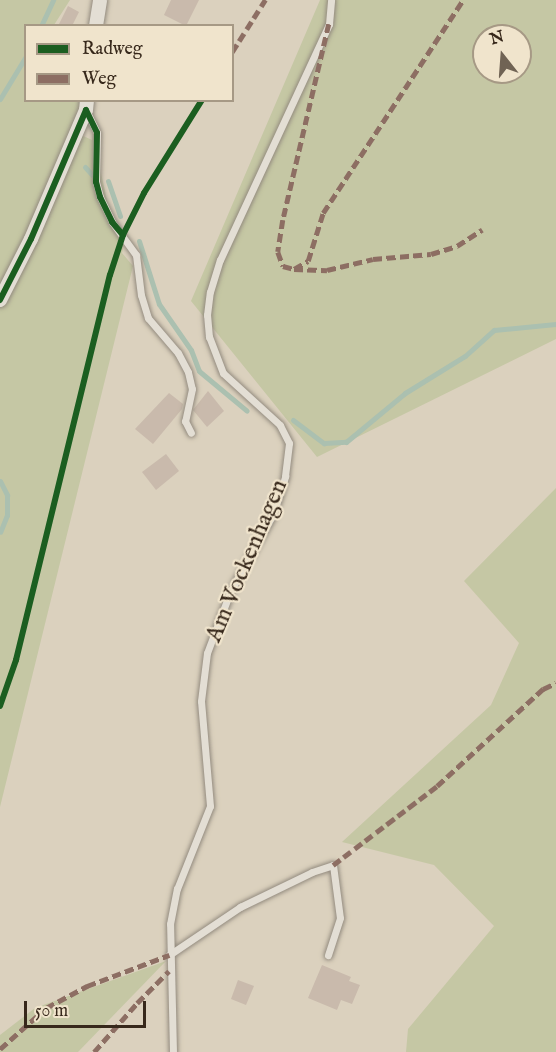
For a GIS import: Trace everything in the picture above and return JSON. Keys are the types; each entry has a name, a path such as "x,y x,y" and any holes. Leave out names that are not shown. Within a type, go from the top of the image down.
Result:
{"street":[{"path":"96,24 100,0"},
{"path":"0,300 31,239 87,105"}],"lane":[{"name":"Am Vockenhagen","path":"173,1052 170,924 177,889 210,806 201,701 207,653 230,592 273,514 285,476 289,443 280,425 223,373 209,337 207,315 210,292 220,260 329,24 331,0"},
{"path":"87,105 97,134 96,182 100,197 112,222 136,255 141,295 148,318 178,353 188,372 192,389 185,421 191,433"},
{"path":"169,955 240,907 333,865 340,918 328,955"}],"green space":[{"path":"0,0 70,0 55,24 24,24 24,102 81,102 79,134 92,140 95,117 101,173 110,214 126,236 122,253 133,266 0,807"},
{"path":"320,0 556,0 556,339 317,457 191,301"},
{"path":"556,488 556,1052 406,1052 408,1029 494,926 434,865 342,842 491,705 519,643 464,581"},
{"path":"166,961 78,1052 0,1052 0,1035 35,1008"}],"building":[{"path":"171,0 199,0 187,24 182,24 164,15"},
{"path":"68,6 79,12 73,24 59,24"},
{"path":"208,391 224,411 207,427 193,410"},
{"path":"169,393 183,404 182,409 153,444 135,429"},
{"path":"166,454 179,471 156,490 142,472"},
{"path":"322,965 351,977 349,981 360,985 352,1004 341,1000 337,1010 308,998"},
{"path":"238,980 254,986 246,1005 231,999"}],"waterway":[{"path":"42,24 53,0"},
{"path":"0,99 24,59"},
{"path":"85,167 93,176"},
{"path":"108,181 120,216"},
{"path":"139,241 159,304 191,350 199,371 247,411"},
{"path":"293,420 324,443 346,442 405,393 465,356 494,330 556,324"},
{"path":"0,481 7,495 7,515 0,532"}],"marked path":[{"path":"234,49 265,0"},
{"path":"329,24 283,220 278,252 283,266 294,269 308,261 323,213 463,0"},
{"path":"294,269 327,270 373,259 431,254 457,246 482,230"},
{"path":"333,865 437,786 543,689 556,683"},
{"path":"0,1049 46,1008 87,986 169,955"},
{"path":"94,1052 169,971"}],"cycle path":[{"path":"0,706 16,660 110,275 123,235 144,193 201,102"},
{"path":"86,110 97,133 96,182 100,197 112,222 123,235"},
{"path":"0,300 31,239 86,110"}]}
